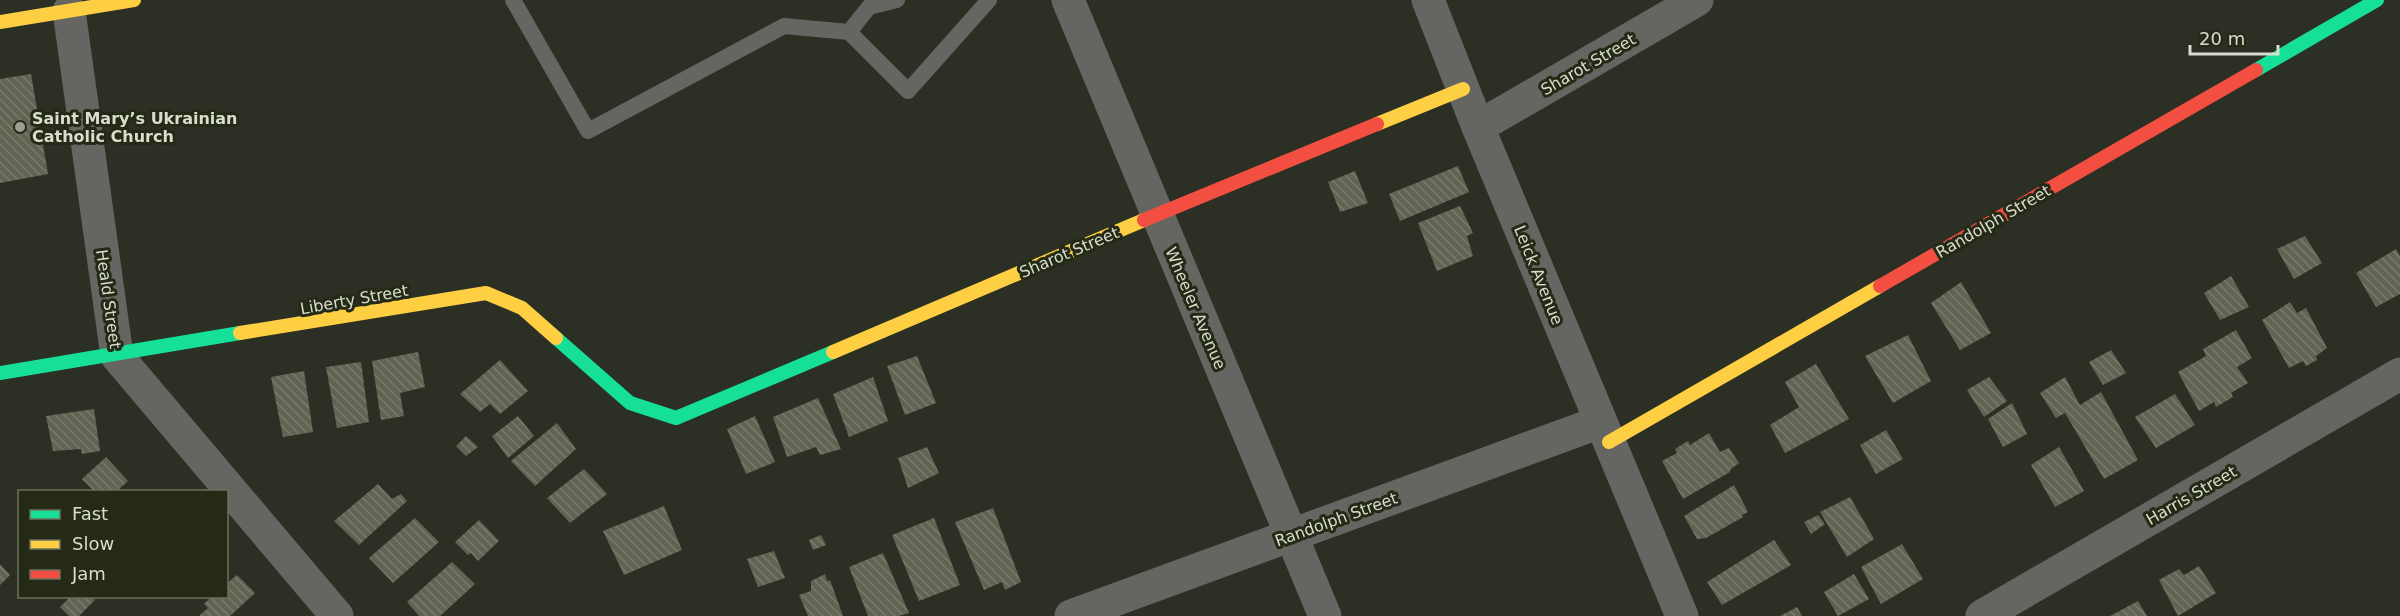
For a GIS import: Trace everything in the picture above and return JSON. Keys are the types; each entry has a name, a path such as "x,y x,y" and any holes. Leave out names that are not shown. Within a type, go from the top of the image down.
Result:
{"street":[{"path":"0,22 134,0"},
{"name":"Wheeler Avenue","path":"1068,0 1325,616"},
{"path":"1428,0 1463,88"},
{"name":"Sharot Street","path":"1478,128 1697,0"},
{"name":"Randolph Street","path":"1071,616 1291,536 1604,432 2377,0"},
{"name":"Heald Street","path":"69,11 117,356 337,616"},
{"name":"Sharot Street","path":"676,418 1156,214 1463,88"},
{"name":"Leick Avenue","path":"1463,88 1682,616"},
{"name":"Liberty Street","path":"0,374 486,294 522,308 630,403 676,418"},
{"name":"Harris Street","path":"1982,616 2400,374"}],"lane":[{"path":"513,0 588,131 784,26 849,32 908,92 989,0"},
{"path":"849,32 869,7 897,0"}],"building":[{"name":"Saint Mary’s Ukrainian Catholic Church","path":"31,74 48,174 0,183 0,79"},
{"path":"1458,166 1469,192 1400,221 1389,194"},
{"path":"1355,171 1368,203 1340,212 1328,182"},
{"path":"1460,206 1473,233 1467,236 1473,256 1437,271 1418,223"},
{"path":"2305,236 2322,263 2294,279 2277,249"},
{"path":"2396,249 2400,256 2400,294 2376,307 2356,273"},
{"path":"2231,276 2249,307 2220,320 2204,293"},
{"path":"1961,282 1991,333 1960,350 1931,303"},
{"path":"2290,302 2297,313 2306,308 2327,348 2316,356 2317,360 2306,366 2303,361 2289,368 2262,320"},
{"path":"2236,330 2252,358 2237,367 2248,383 2231,393 2233,397 2216,407 2214,402 2199,411 2178,372 2206,356 2203,349"},
{"path":"1908,335 1931,381 1893,403 1865,356"},
{"path":"2111,350 2126,373 2103,385 2089,362"},
{"path":"418,352 425,387 400,393 404,416 381,420 372,361"},
{"path":"917,356 936,403 905,415 887,366"},
{"path":"500,360 528,391 500,414 490,404 480,412 460,394"},
{"path":"361,362 369,422 337,428 326,367"},
{"path":"1816,364 1849,419 1785,453 1770,425 1799,407 1785,382"},
{"path":"304,371 313,432 283,437 271,377"},
{"path":"873,377 888,421 849,437 833,394"},
{"path":"1989,377 2007,401 1984,417 1967,390"},
{"path":"2065,377 2080,405 2101,392 2138,460 2104,479 2065,413 2056,418 2040,393"},
{"path":"2175,394 2195,425 2156,448 2135,417"},
{"path":"818,398 841,449 820,455 816,447 787,457 773,417"},
{"path":"2012,403 2027,434 2003,447 1988,419"},
{"path":"94,409 100,451 82,454 81,449 53,451 46,416"},
{"path":"518,416 534,436 508,458 492,436"},
{"path":"755,416 775,462 746,474 727,429"},
{"path":"557,423 576,449 535,486 511,461"},
{"path":"1886,430 1903,459 1876,474 1860,445"},
{"path":"1709,433 1720,452 1729,448 1739,463 1730,472 1683,499 1662,461 1677,453 1675,449 1688,441 1690,445"},
{"path":"466,436 478,447 466,456 456,446"},
{"path":"927,447 939,473 908,488 898,458"},
{"path":"2059,447 2084,491 2055,507 2031,465"},
{"path":"106,457 128,481 118,490 93,490 82,479"},
{"path":"584,469 607,494 570,523 547,498"},
{"path":"378,484 392,499 401,494 407,501 359,545 334,521"},
{"path":"1734,485 1748,512 1706,538 1697,539 1684,516"},
{"path":"1850,497 1874,539 1847,557 1820,512"},
{"path":"664,506 682,550 624,575 603,531"},
{"path":"993,508 1021,582 1005,590 1002,582 984,590 955,522"},
{"path":"1818,515 1825,524 1811,534 1804,522"},
{"path":"415,518 439,542 393,583 369,558"},
{"path":"934,518 960,585 919,601 892,535"},
{"path":"479,520 499,541 478,561 455,542"},
{"path":"821,535 826,545 813,550 809,540"},
{"path":"1774,540 1791,565 1722,605 1707,582"},
{"path":"1902,544 1923,579 1881,604 1861,567"},
{"path":"774,551 785,578 758,587 747,559"},
{"path":"883,553 909,613 899,616 868,616 849,567"},
{"path":"452,562 475,584 440,616 419,616 407,602"},
{"path":"0,564 10,575 0,585"},
{"path":"2199,566 2216,593 2178,616 2159,580 2179,569 2184,575"},
{"path":"825,574 827,581 830,580 843,616 808,616 799,595 811,591 811,581"},
{"path":"1854,574 1869,599 1838,616 1824,592"},
{"path":"237,575 255,593 230,616 199,616 208,608 204,604 210,598 228,598 228,582"},
{"path":"69,598 93,598 95,600 79,616 69,616 60,607"},
{"path":"2138,601 2147,616 2110,616"},
{"path":"1797,607 1802,616 1780,616"}],"traffic: fast":[{"path":"2256,70 2377,0"},
{"path":"0,373 240,333"},
{"path":"556,338 630,403 676,418 833,352"}],"traffic: slow":[{"path":"0,22 134,0"},
{"path":"1377,124 1463,89"},
{"path":"833,352 1144,220"},
{"path":"1609,442 1880,286"},
{"path":"240,333 486,293 522,308 556,338"}],"traffic: jam":[{"path":"1880,286 2256,70"},
{"path":"1144,220 1377,124"}],"place":[{"name":"Saint Mary’s Ukrainian Catholic Church","path":"20,127"}]}
